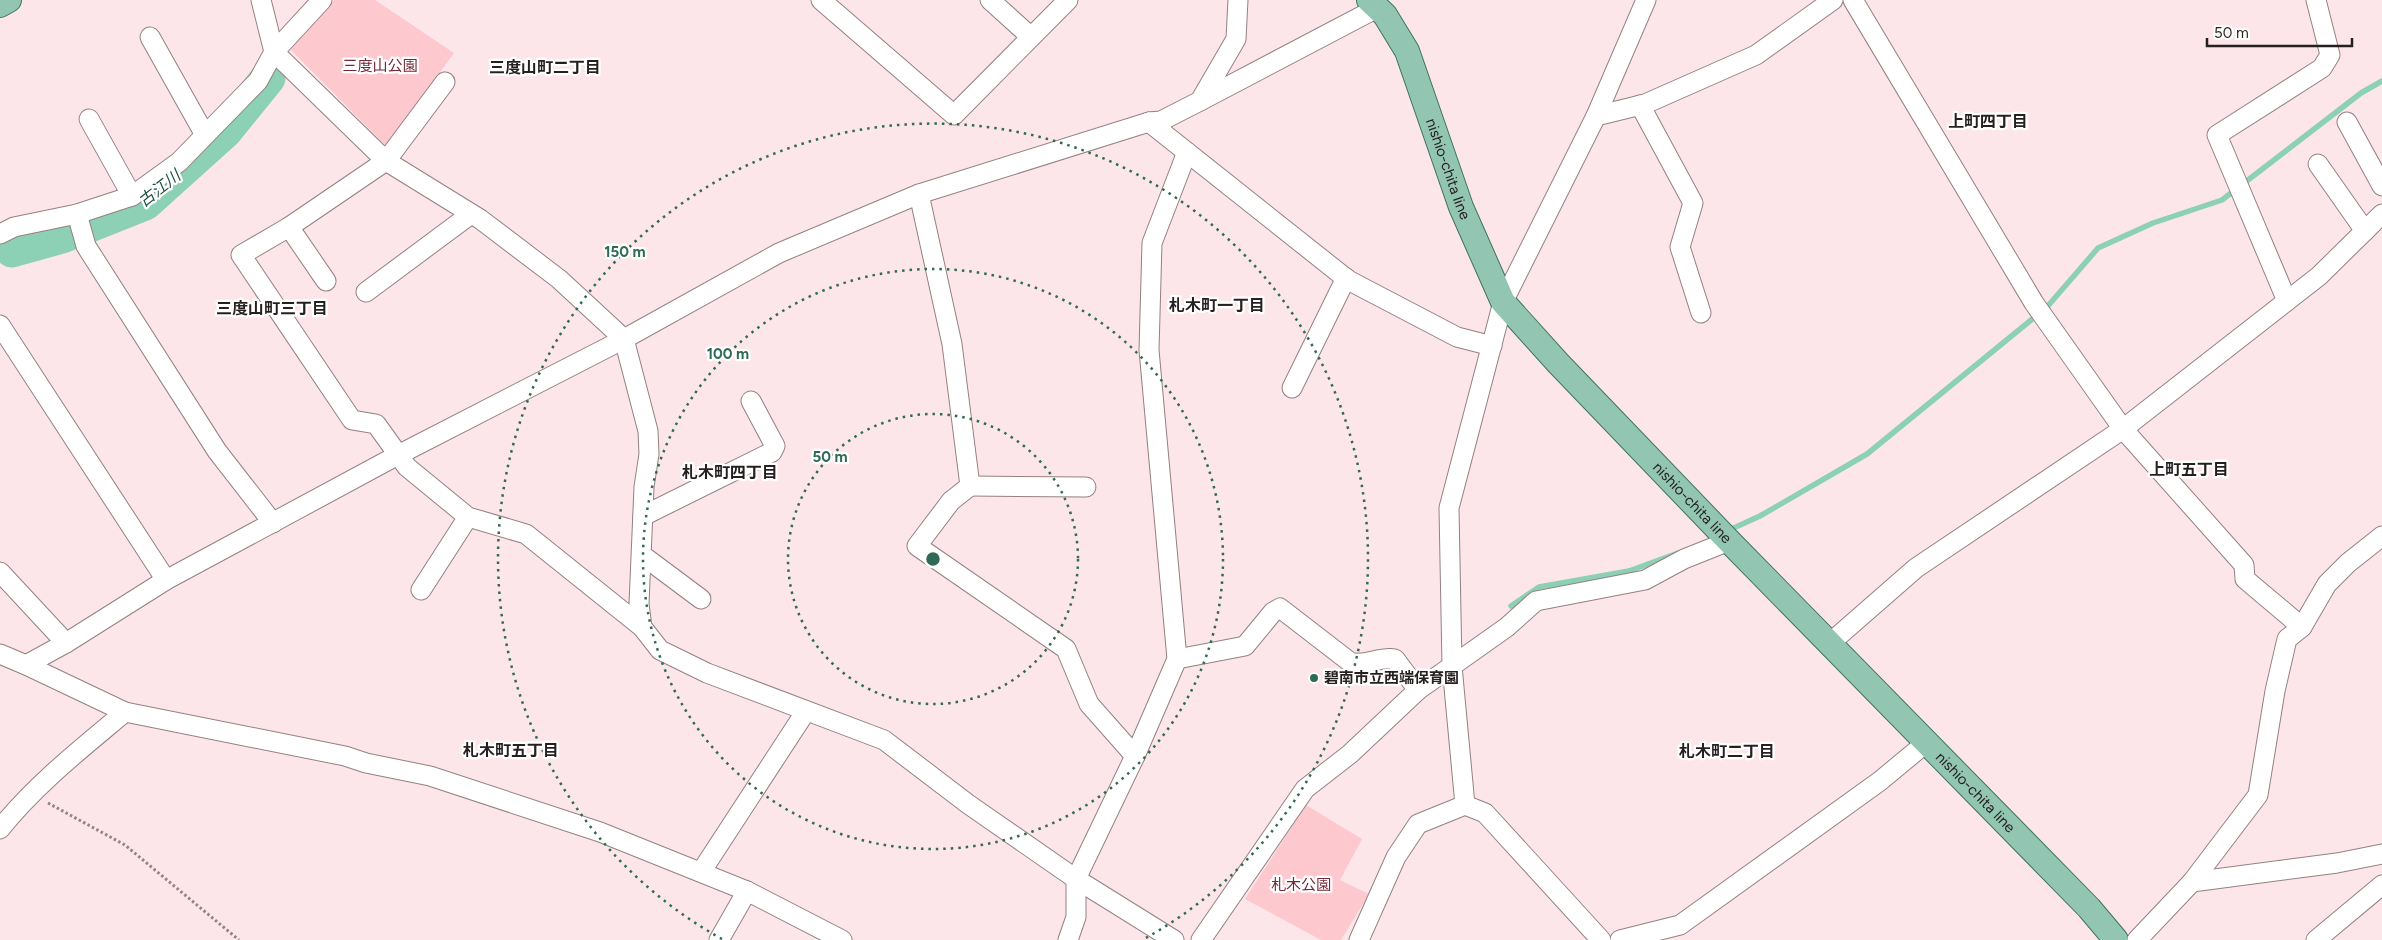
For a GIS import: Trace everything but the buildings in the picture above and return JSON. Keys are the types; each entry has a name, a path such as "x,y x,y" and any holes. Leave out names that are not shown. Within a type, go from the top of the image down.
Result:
{"main road":[{"path":"0,5 9,0"},
{"name":"nishio-chita line","path":"1373,4 1385,15 1407,50 1461,206 1503,302 1558,363 1729,541 2089,908 2116,940"}],"street":[{"path":"261,0 274,52 386,161 471,214 560,279 624,338 648,431 649,454 643,516 639,604 642,627"},
{"path":"1,230 77,215 132,196 179,162 258,81 274,52 322,0"},
{"path":"821,0 954,115 1068,0"},
{"path":"990,0 1031,37"},
{"path":"1200,101 1236,39 1238,0"},
{"path":"1465,804 1452,666 1449,508 1503,302 1596,116 1646,0"},
{"path":"1596,116 1640,105 1756,55 1833,0"},
{"path":"1853,0 2034,303 2123,429 2244,565 2245,579 2302,627"},
{"path":"2287,300 2217,135 2322,68 2330,55 2316,0"},
{"path":"26,665 66,643 166,580 398,455 624,338 779,253 919,194 1149,122 1161,121 1373,4"},
{"path":"150,37 204,135"},
{"path":"445,82 386,161 289,227 241,255 352,420 376,424 407,467 468,516 526,534 642,627 660,650 707,674 884,740 968,804 1076,879 1174,940"},
{"path":"1640,105 1693,203 1680,247 1701,313"},
{"path":"89,119 132,196"},
{"path":"1149,122 1346,278 1457,337 1492,346"},
{"path":"2346,122 2382,186"},
{"path":"1068,940 1076,917 1076,879 1135,756 1178,659 1150,350 1152,243 1187,152"},
{"path":"2318,164 2365,231"},
{"path":"919,194 952,344 970,486"},
{"path":"366,292 471,214"},
{"path":"1829,644 1916,568 2123,429 2319,276 2382,214"},
{"path":"77,215 86,246 217,451 274,523"},
{"path":"289,227 326,281"},
{"path":"1292,388 1346,278"},
{"path":"0,325 166,580"},
{"path":"643,516 772,452 776,446 751,401"},
{"path":"1086,487 970,486 951,501 917,546 1066,649 1089,704 1135,756"},
{"path":"421,590 468,516"},
{"path":"2137,940 2192,882 2258,795 2275,691 2287,639 2302,627 2327,584 2348,563 2382,536"},
{"path":"1201,940 1305,789 1350,754 1418,690 1506,627 1536,601 1645,580 1684,559 1729,541"},
{"path":"642,555 701,599"},
{"path":"0,572 66,643"},
{"path":"1178,659 1245,646 1273,612 1280,608 1350,662 1359,664 1388,658 1395,659 1418,690"},
{"path":"0,654 125,712 345,756 366,763 430,776 600,832 747,891 842,940"},
{"path":"702,872 806,711"},
{"path":"0,829 32,795 125,712"},
{"path":"1620,940 1680,925 1880,781 1927,742"},
{"path":"1359,940 1396,857 1418,824 1465,804 1485,813 1601,940"},
{"path":"2192,882 2382,854"},
{"path":"2316,940 2382,885"},
{"path":"719,940 747,891"}],"path":[{"path":"32,795 125,845 240,940"}],"green space":[{"name":"三度山公園","path":"334,0 375,0 454,53 386,146 290,49"},
{"name":"札木公園","path":"1306,805 1362,839 1340,880 1369,894 1341,940 1321,940 1245,899"}],"waterway":[{"name":"古江川","path":"12,250 62,236 145,203 225,131 268,78"},
{"path":"1727,531 1760,516 1867,454 2047,307 2098,248 2153,223 2222,200 2361,93 2382,81"},
{"path":"1511,606 1539,587 1629,571 1678,553"}],"place":[{"name":"碧南市立西端保育園","path":"1314,678"}],"district":[{"name":"三度山町二丁目","path":"545,67"},
{"name":"上町四丁目","path":"1988,121"},
{"name":"札木町一丁目","path":"1217,305"},
{"name":"三度山町三丁目","path":"272,308"},
{"name":"上町五丁目","path":"2189,469"},
{"name":"札木町四丁目","path":"730,472"},
{"name":"札木町五丁目","path":"511,750"},
{"name":"札木町二丁目","path":"1727,751"}]}
